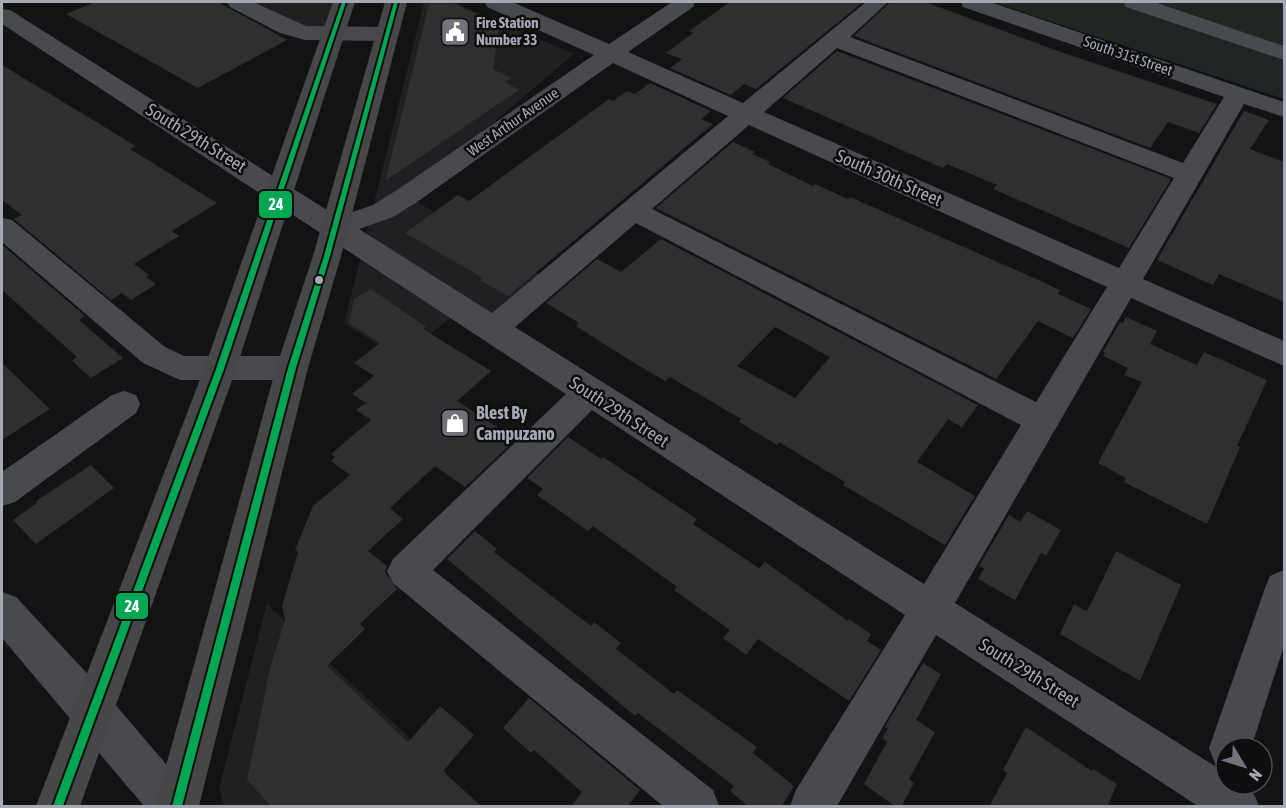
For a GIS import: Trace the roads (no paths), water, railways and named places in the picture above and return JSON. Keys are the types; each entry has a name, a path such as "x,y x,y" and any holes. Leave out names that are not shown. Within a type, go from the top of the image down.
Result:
{"main road":[{"path":"58,807 220,369 344,2"},
{"path":"177,807 292,368 334,228 396,2"}],"street":[{"path":"238,2 288,28 305,33 387,33"},
{"name":"South 30th Street","path":"495,2 1284,354"},
{"name":"West Arthur Avenue","path":"334,228 383,210 407,196 685,2"},
{"path":"492,330 878,2"},
{"name":"South 31st Street","path":"971,2 1284,110"},
{"path":"1134,2 1284,54"},
{"name":"South 29th Street","path":"2,15 279,191 588,393 1214,786"},
{"path":"834,39 1190,175"},
{"path":"812,807 1238,94"},
{"path":"633,210 1043,421"},
{"path":"2,227 154,355 180,368 292,368"},
{"path":"588,393 406,571 697,807"},
{"path":"2,491 124,404"},
{"path":"1234,736 1284,588"},
{"path":"2,610 93,711 172,807"}],"place":[{"name":"Fire Station Number 33","path":"455,32"},
{"name":"Blest By Campuzano","path":"455,423"}]}
